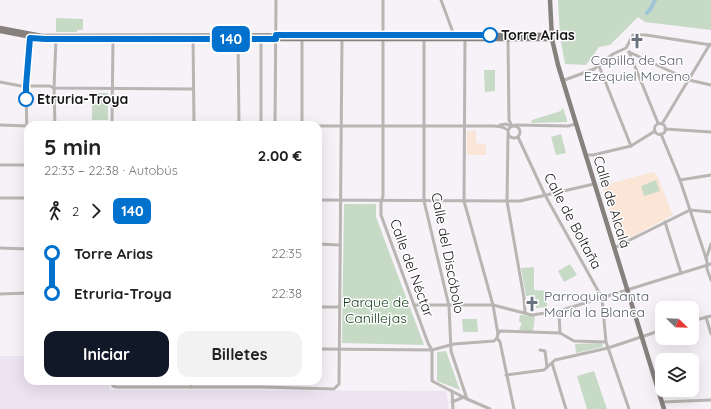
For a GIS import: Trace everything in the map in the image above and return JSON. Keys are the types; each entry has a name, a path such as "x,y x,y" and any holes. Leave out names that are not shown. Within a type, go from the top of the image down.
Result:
{"main road":[{"name":"Calle de Alcalá","path":"550,0 552,37 562,81 628,289 664,409"},
{"path":"0,28 30,36 113,38"},
{"path":"0,31 56,39 193,37 552,37"},
{"path":"238,37 261,39 276,37 342,37"},
{"path":"455,37 465,39 552,37"}],"street":[{"path":"275,121 276,0"},
{"name":"Calle del Néctar","path":"383,0 383,196 381,215 414,306 432,350 432,380 433,382 452,390"},
{"path":"441,0 455,37"},
{"path":"562,81 599,66 613,54 626,48 633,35 711,44 662,124"},
{"path":"27,121 26,86 30,36"},
{"path":"193,37 194,121"},
{"path":"238,37 239,121"},
{"path":"113,385 116,388 260,387 334,389 339,384 338,349 342,37"},
{"name":"Calle del Discóbolo","path":"424,37 424,201 449,306 450,346 466,398"},
{"path":"112,121 113,38"},
{"path":"302,38 302,121"},
{"path":"54,121 56,39"},
{"path":"261,39 261,121"},
{"path":"322,349 432,350 450,346 494,341 497,338 498,334 493,305 464,201 465,39"},
{"path":"508,39 510,120 512,126"},
{"path":"626,48 658,123"},
{"path":"629,52 689,80 711,85"},
{"path":"599,66 632,146"},
{"path":"0,82 21,86 50,86 54,88 193,89"},
{"path":"658,123 662,124 665,129"},
{"path":"655,132 654,127 658,123"},
{"path":"494,126 506,124 518,127 520,130"},
{"path":"524,313 524,298 507,201 508,130 512,126 568,126 576,124"},
{"path":"0,125 24,126"},
{"path":"508,135 512,138 518,137 520,130 528,125"},
{"path":"322,126 494,126 502,127 508,130"},
{"path":"665,129 711,132"},
{"path":"661,134 665,129"},
{"path":"586,155 593,155 632,146 655,132"},
{"path":"655,132 657,134 661,134"},
{"path":"661,134 680,180 706,259 711,280"},
{"name":"Calle de Boltaña","path":"518,137 545,195 602,298 606,342 629,409"},
{"path":"0,165 24,165"},
{"path":"680,180 711,176"},
{"path":"322,200 520,201 594,184"},
{"path":"0,198 24,198"},
{"path":"614,248 690,210 711,212"},
{"path":"665,222 681,273"},
{"path":"322,244 340,245"},
{"path":"706,259 711,244"},
{"path":"0,248 24,249"},
{"path":"414,306 493,305 532,315 559,311 711,264"},
{"path":"0,294 24,293"},
{"path":"322,307 339,307"},
{"path":"559,311 560,333"},
{"path":"699,319 711,316"},
{"path":"706,317 711,334"},
{"path":"498,334 500,331 560,333 574,341 606,342"},
{"path":"506,375 544,370 555,360 608,348 655,332"},
{"path":"497,338 500,342 514,409"},
{"path":"540,350 545,351 547,367"},
{"path":"552,363 566,409"},
{"path":"453,409 452,390 490,409"},
{"path":"452,402 466,398"},
{"path":"662,402 711,400"}],"shaded area":[{"path":"467,131 476,131 476,143 486,144 486,155 467,155"},
{"path":"652,172 657,175 673,215 620,243 602,186"},
{"path":"0,356 24,356 24,385 109,385 109,390 446,391 449,409 0,409"}],"green space":[{"path":"558,0 711,0 711,30 645,22 638,17 610,45 599,47 586,65 565,64 560,36"},
{"path":"56,18 83,19 83,30 77,30 77,32 56,32"},
{"path":"484,70 495,70 495,91 485,92"},
{"path":"92,93 108,93 108,120 92,120"},
{"path":"563,108 567,122 531,123 532,120 561,111"},
{"path":"561,134 566,153 556,155 551,137"},
{"path":"656,180 660,191 644,196 641,186"},
{"name":"Parque de Canillejas","path":"344,204 376,204 376,217 424,345 342,343"},
{"path":"570,264 577,275 564,282 558,271"},
{"path":"534,267 534,290 547,291 547,307 536,308 535,296 526,296 521,268"},
{"path":"520,315 535,316 533,332 519,330 522,323 519,322"},
{"path":"462,319 477,319 478,332 463,332"},
{"path":"601,343 603,345 602,347 576,353 575,344"},
{"path":"446,351 460,390 437,381 437,352"},
{"path":"594,371 607,409 587,409 577,376"}],"waterway":[{"path":"647,13 655,0"}],"bus line":[{"name":"140","path":"26,99 30,38 113,40 276,39 276,35 490,35"}],"place":[{"name":"Torre Arias","path":"490,35"},
{"name":"Capilla de San Ezequiel Moreno","path":"637,41"},
{"name":"Etruria-Troya","path":"26,99"},
{"name":"Parroquia Santa María la Blanca","path":"532,304"}]}
